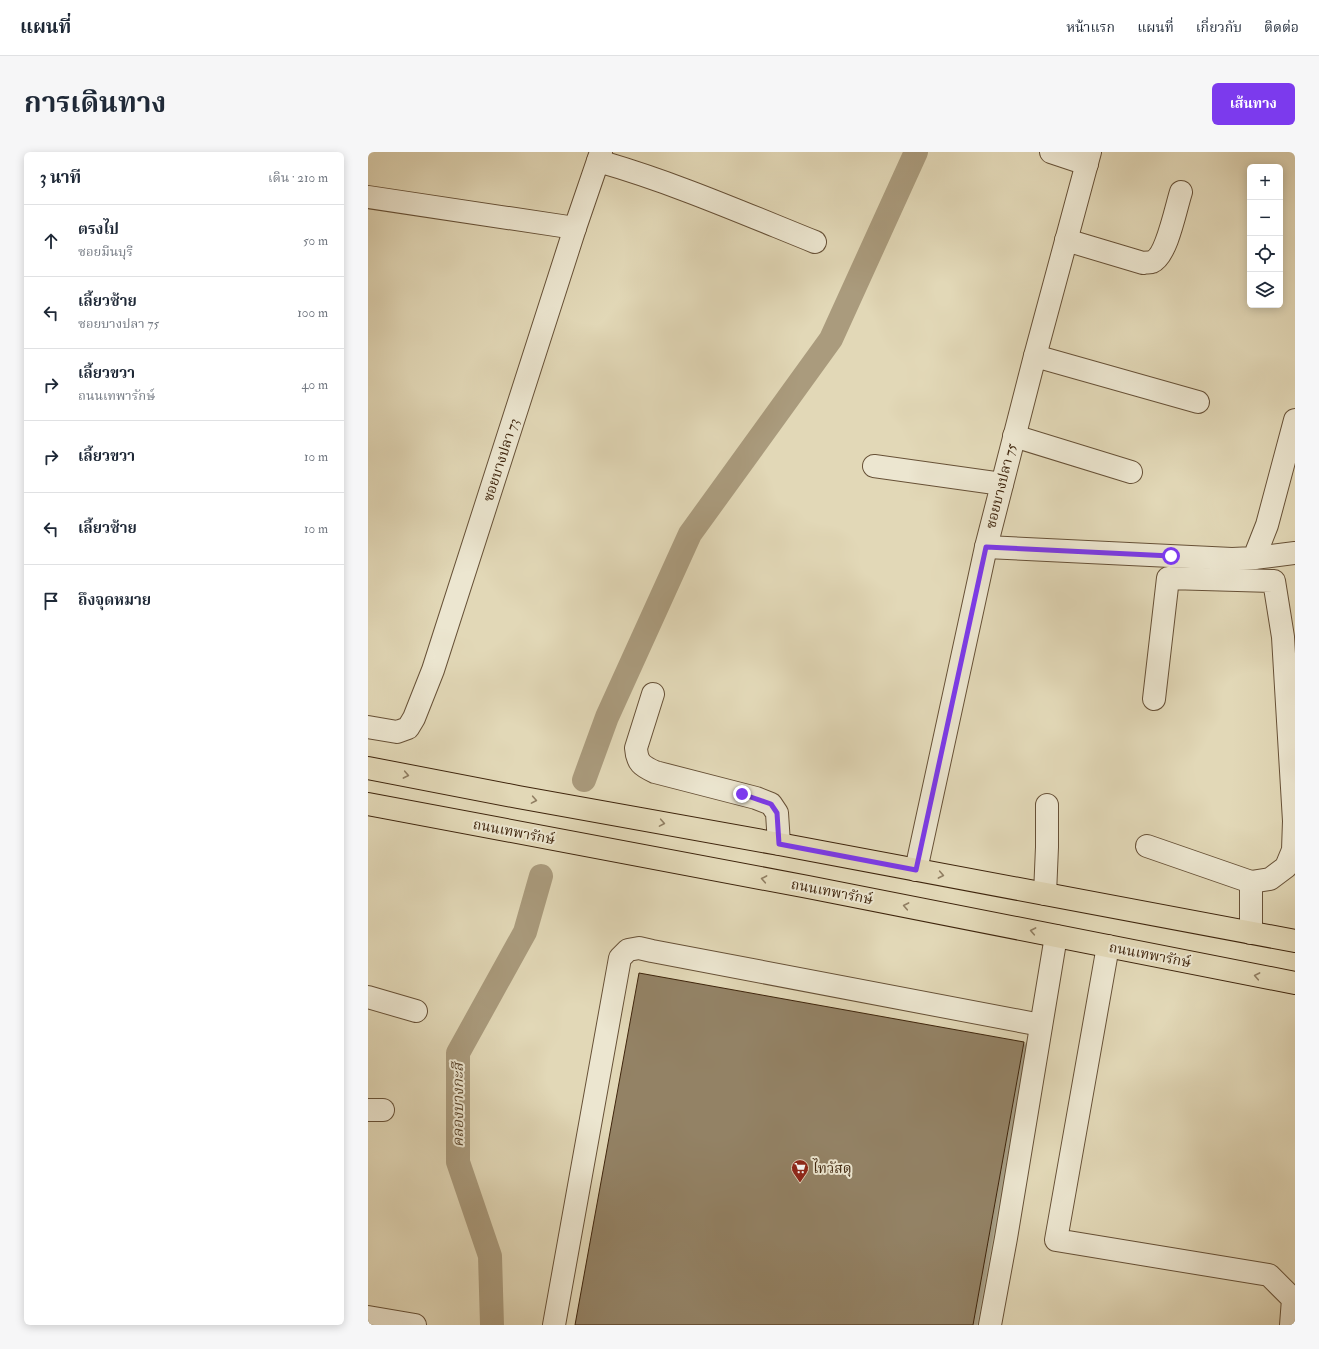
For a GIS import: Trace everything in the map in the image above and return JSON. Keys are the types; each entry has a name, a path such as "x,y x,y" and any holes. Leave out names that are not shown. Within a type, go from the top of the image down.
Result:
{"main road":[{"path":"368,768 518,798 779,844 1295,941"},
{"name":"ถนนเทพารักษ์","path":"368,804 808,887 1295,983"}],"street":[{"path":"1051,152 1088,158"},
{"path":"600,156 633,171 681,188 815,242"},
{"name":"ซอยบางปลา 73","path":"368,727 397,732 408,728 414,718 433,670 575,228 600,156"},
{"name":"ซอยบางปลา 75","path":"916,870 986,547 1088,158"},
{"path":"1066,240 1143,263 1152,262 1159,257 1165,247 1181,192"},
{"path":"368,197 575,228"},
{"path":"1035,356 1198,402"},
{"path":"1254,558 1267,525 1295,420"},
{"path":"1014,436 1131,472"},
{"path":"874,466 1002,484"},
{"path":"986,547 1224,559 1254,558 1295,553"},
{"path":"1147,846 1251,882 1270,879 1286,867 1293,850 1294,821 1283,637 1274,581 1168,578 1154,699"},
{"path":"653,694 636,748 636,757 642,766 655,772 756,798 771,804 777,813 779,844"},
{"path":"1044,894 1047,847 1047,805"},
{"path":"1251,882 1251,933"},
{"path":"990,1325 1006,1238 1056,936"},
{"path":"1108,946 1056,1240 1269,1275 1293,1299 1291,1325"},
{"path":"554,1325 620,958 628,950 639,948 652,950 1041,1025"},
{"path":"368,998 416,1011"},
{"path":"368,1317 415,1325"}],"building":[{"name":"ไทวัสดุ","path":"639,973 1024,1042 973,1325 575,1325"}],"waterway":[{"path":"584,780 607,717 690,534 831,339 916,152"},
{"name":"คลองบางกะสี","path":"492,1325 490,1256 458,1162 458,1053 525,932 541,876"}],"place":[{"name":"ไทวัสดุ","path":"800,1183"}],"route":[{"path":"742,794 771,804 777,813 779,844 916,870 986,547 1171,556"}]}
